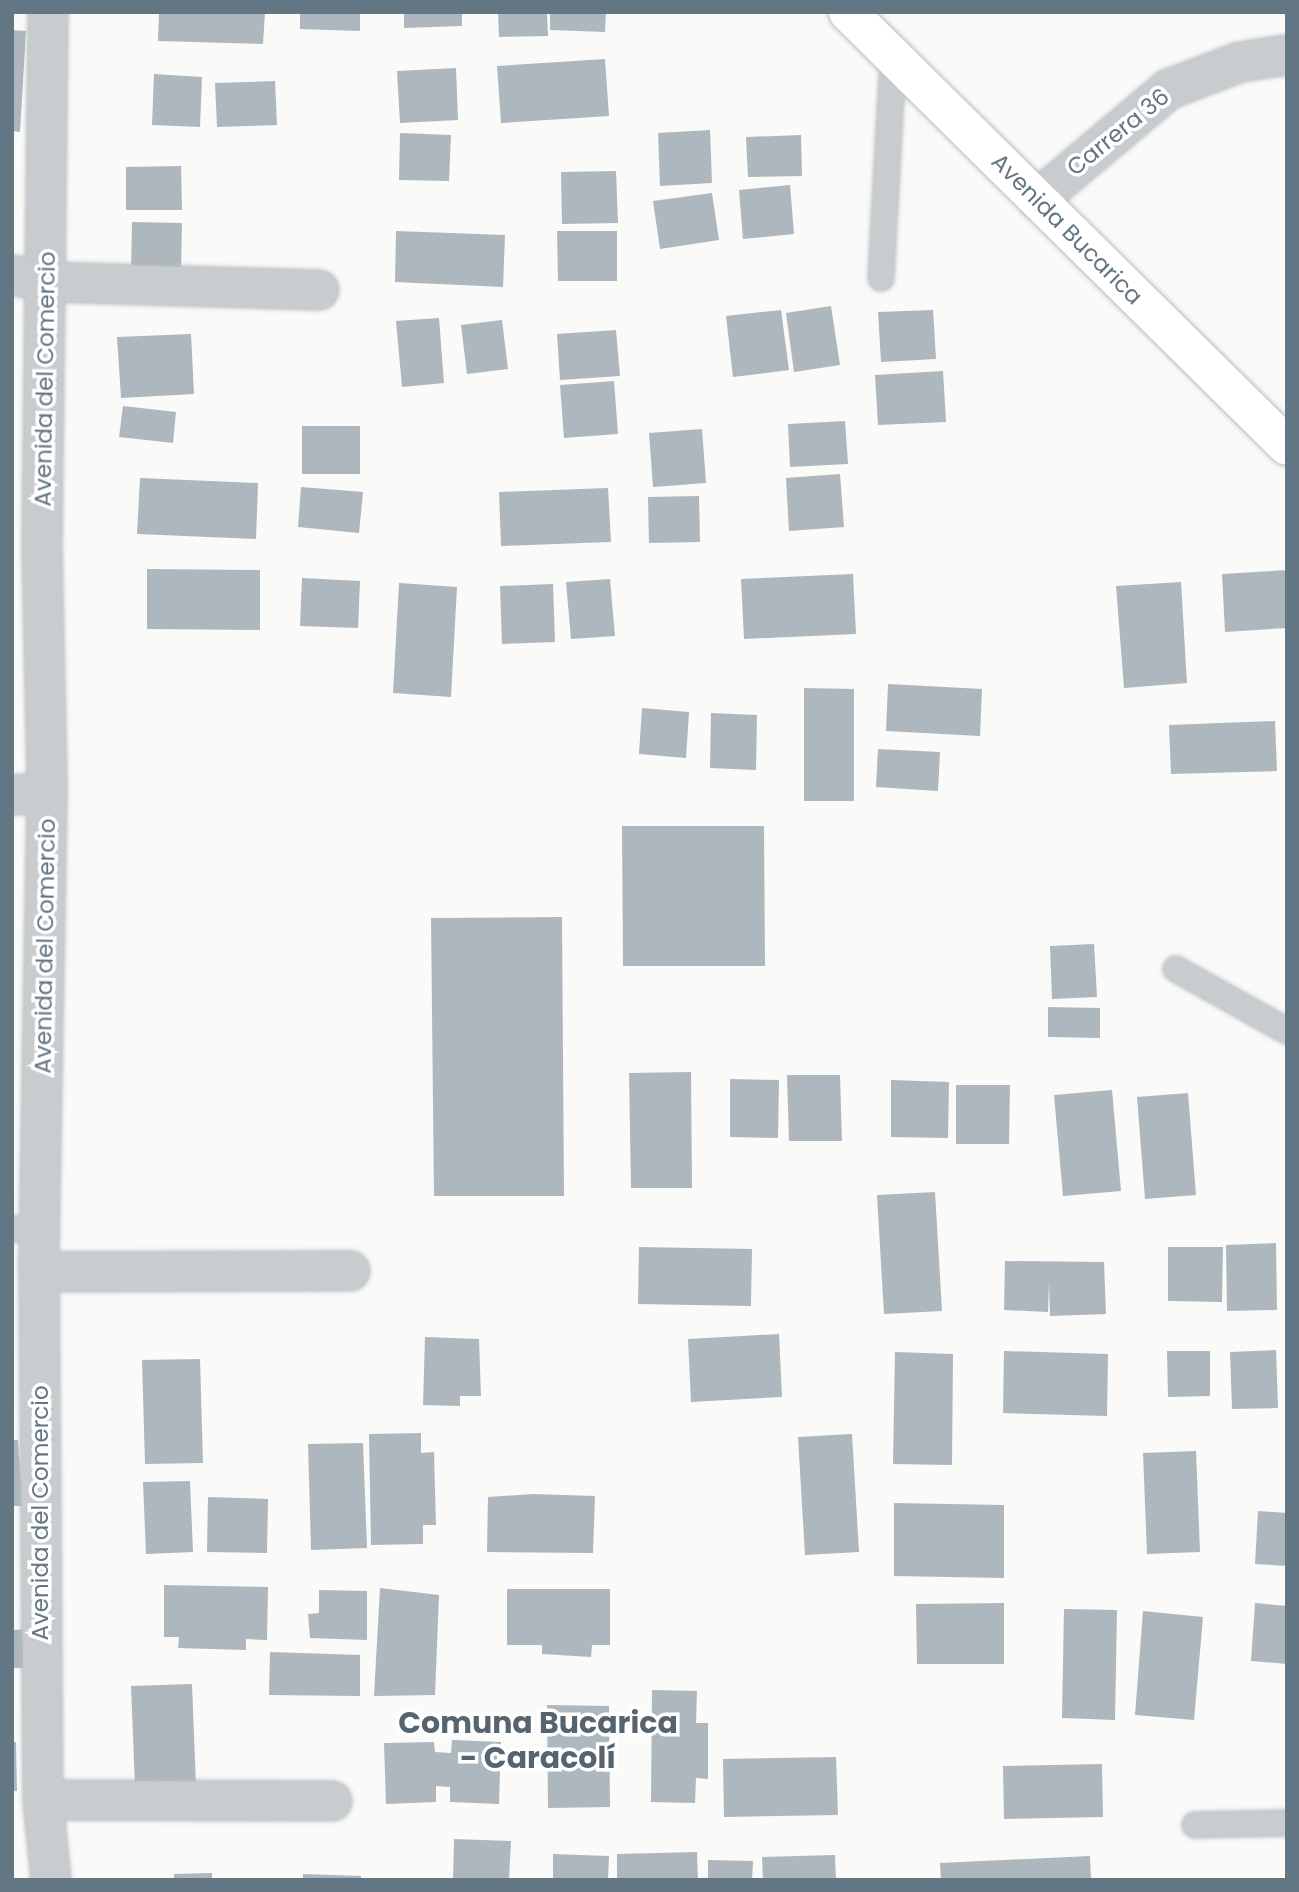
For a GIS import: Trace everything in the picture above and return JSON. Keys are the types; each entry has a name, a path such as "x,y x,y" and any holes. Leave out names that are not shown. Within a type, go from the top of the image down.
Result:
{"main road":[{"name":"Avenida Bucarica","path":"848,12 1287,446"}],"street":[{"name":"Avenida del Comercio","path":"48,12 30,279 42,546 29,794 26,1229 38,1272 43,1800 51,1880"},
{"name":"Carrera 36","path":"1037,200 1169,89 1240,62 1287,55"},
{"path":"30,279 319,290"},
{"path":"38,1272 350,1271"},
{"path":"43,1800 332,1801"}],"lane":[{"path":"881,278 893,57"},
{"path":"1176,969 1287,1031"},
{"path":"1195,1825 1287,1823"}],"building":[{"path":"159,12 265,12 263,44 158,41"},
{"path":"300,12 360,12 360,31 300,29"},
{"path":"404,12 462,12 462,26 404,28"},
{"path":"498,12 547,12 548,36 499,37"},
{"path":"550,12 606,12 605,32 550,30"},
{"path":"12,30 26,31 20,132 12,131"},
{"path":"605,59 609,116 501,123 497,66"},
{"path":"456,68 458,120 400,123 397,71"},
{"path":"154,74 202,77 200,127 152,125"},
{"path":"275,81 277,125 217,127 215,83"},
{"path":"710,130 712,183 660,186 658,133"},
{"path":"400,133 451,135 449,181 399,180"},
{"path":"801,135 802,176 748,177 746,137"},
{"path":"181,166 182,210 126,210 126,167"},
{"path":"616,171 618,223 562,224 561,172"},
{"path":"790,185 794,234 743,239 739,190"},
{"path":"712,193 719,240 660,249 653,201"},
{"path":"132,222 182,223 181,273 131,272"},
{"path":"396,231 505,235 503,287 395,282"},
{"path":"557,231 617,231 617,281 558,281"},
{"path":"831,306 840,365 794,372 786,313"},
{"path":"781,310 789,370 733,377 726,316"},
{"path":"933,310 936,359 881,362 878,312"},
{"path":"439,318 444,383 402,387 396,321"},
{"path":"502,320 508,369 467,374 461,325"},
{"path":"616,330 620,376 560,380 557,334"},
{"path":"191,334 194,394 121,398 117,337"},
{"path":"943,371 946,422 878,425 875,375"},
{"path":"614,381 618,434 564,438 560,385"},
{"path":"123,406 176,412 173,443 119,437"},
{"path":"845,421 848,464 790,467 788,424"},
{"path":"302,426 360,426 360,474 302,474"},
{"path":"702,429 706,483 653,487 649,433"},
{"path":"840,474 844,527 789,531 786,478"},
{"path":"140,478 258,483 256,539 137,534"},
{"path":"301,487 363,492 359,533 298,527"},
{"path":"608,488 611,542 501,546 499,492"},
{"path":"699,496 700,542 649,543 648,497"},
{"path":"147,569 260,570 260,630 147,629"},
{"path":"1287,570 1287,628 1225,632 1222,574"},
{"path":"853,574 856,634 744,639 741,579"},
{"path":"302,578 360,581 358,628 300,626"},
{"path":"610,579 615,636 571,639 566,582"},
{"path":"1181,582 1187,683 1124,688 1116,586"},
{"path":"399,583 457,587 451,697 393,693"},
{"path":"553,584 555,642 502,644 500,586"},
{"path":"888,684 982,689 980,736 886,731"},
{"path":"804,688 854,689 854,801 804,801"},
{"path":"642,708 689,712 686,758 639,754"},
{"path":"711,713 757,715 756,770 710,768"},
{"path":"1275,721 1277,771 1171,774 1169,725"},
{"path":"878,749 940,752 938,791 876,787"},
{"path":"622,826 764,826 765,966 623,966"},
{"path":"562,917 564,1196 434,1196 431,918"},
{"path":"1094,944 1097,997 1052,999 1050,946"},
{"path":"1048,1007 1100,1008 1100,1038 1048,1037"},
{"path":"691,1072 692,1188 631,1188 629,1073"},
{"path":"787,1075 840,1075 842,1141 789,1141"},
{"path":"730,1079 779,1080 778,1138 730,1137"},
{"path":"891,1080 949,1082 948,1138 891,1137"},
{"path":"956,1085 1010,1085 1009,1144 956,1144"},
{"path":"1112,1090 1121,1191 1063,1196 1054,1095"},
{"path":"1188,1093 1196,1195 1145,1199 1137,1097"},
{"path":"935,1192 942,1311 884,1314 877,1195"},
{"path":"1276,1243 1277,1310 1227,1311 1226,1245"},
{"path":"639,1247 752,1249 751,1306 638,1304"},
{"path":"1168,1247 1223,1247 1222,1302 1168,1301"},
{"path":"1005,1261 1104,1262 1106,1314 1050,1316 1049,1282 1048,1312 1004,1310"},
{"path":"779,1334 782,1397 691,1402 688,1339"},
{"path":"425,1337 479,1339 481,1396 460,1396 460,1406 423,1405"},
{"path":"1276,1350 1278,1408 1232,1409 1230,1352"},
{"path":"1004,1351 1108,1354 1107,1416 1003,1413"},
{"path":"1167,1351 1210,1351 1210,1396 1168,1397"},
{"path":"895,1352 953,1354 952,1465 893,1464"},
{"path":"200,1359 203,1463 145,1464 142,1360"},
{"path":"421,1433 421,1453 434,1452 436,1525 423,1525 423,1544 371,1545 369,1434"},
{"path":"852,1434 859,1552 805,1555 798,1437"},
{"path":"12,1440 18,1440 23,1506 12,1506"},
{"path":"363,1443 367,1548 311,1550 308,1444"},
{"path":"1196,1451 1200,1552 1147,1554 1143,1453"},
{"path":"190,1481 193,1552 146,1554 143,1482"},
{"path":"533,1494 595,1496 593,1553 487,1552 488,1497"},
{"path":"208,1497 268,1499 267,1553 207,1552"},
{"path":"894,1503 1004,1505 1004,1578 894,1576"},
{"path":"1258,1511 1287,1513 1287,1566 1255,1564"},
{"path":"164,1585 268,1587 267,1640 246,1639 246,1650 178,1648 179,1637 164,1637"},
{"path":"380,1588 439,1595 435,1695 374,1696"},
{"path":"507,1589 610,1589 610,1645 592,1645 591,1657 542,1654 542,1645 507,1645"},
{"path":"319,1590 367,1591 367,1640 310,1638 308,1614 319,1613"},
{"path":"1004,1603 1004,1664 917,1664 916,1604"},
{"path":"1255,1603 1287,1606 1287,1664 1251,1661"},
{"path":"1064,1609 1117,1610 1115,1720 1062,1718"},
{"path":"1143,1611 1203,1617 1194,1720 1135,1715"},
{"path":"29,1629 25,1668 12,1668 12,1630"},
{"path":"270,1652 360,1655 360,1696 269,1695"},
{"path":"192,1684 196,1786 135,1787 131,1686"},
{"path":"652,1690 697,1691 696,1723 708,1723 708,1779 696,1778 695,1803 651,1802"},
{"path":"547,1705 609,1706 610,1807 548,1808"},
{"path":"452,1740 501,1742 499,1804 450,1802 450,1787 436,1786 436,1802 386,1804 384,1743 434,1742 435,1752 451,1753"},
{"path":"12,1742 16,1742 17,1791 12,1791"},
{"path":"836,1757 838,1815 724,1817 723,1759"},
{"path":"1102,1764 1103,1817 1004,1819 1003,1766"},
{"path":"454,1839 511,1841 509,1880 453,1880"},
{"path":"697,1852 698,1880 617,1880 617,1854"},
{"path":"553,1854 609,1856 608,1880 553,1880"},
{"path":"835,1855 836,1880 763,1880 762,1857"},
{"path":"1090,1856 1091,1880 941,1880 940,1863"},
{"path":"708,1860 753,1861 752,1880 708,1880"},
{"path":"212,1873 212,1880 174,1880 174,1874"},
{"path":"303,1874 361,1876 361,1880 303,1880"}],"district":[{"name":"Comuna Bucarica - Caracolí","path":"538,1740"}]}
